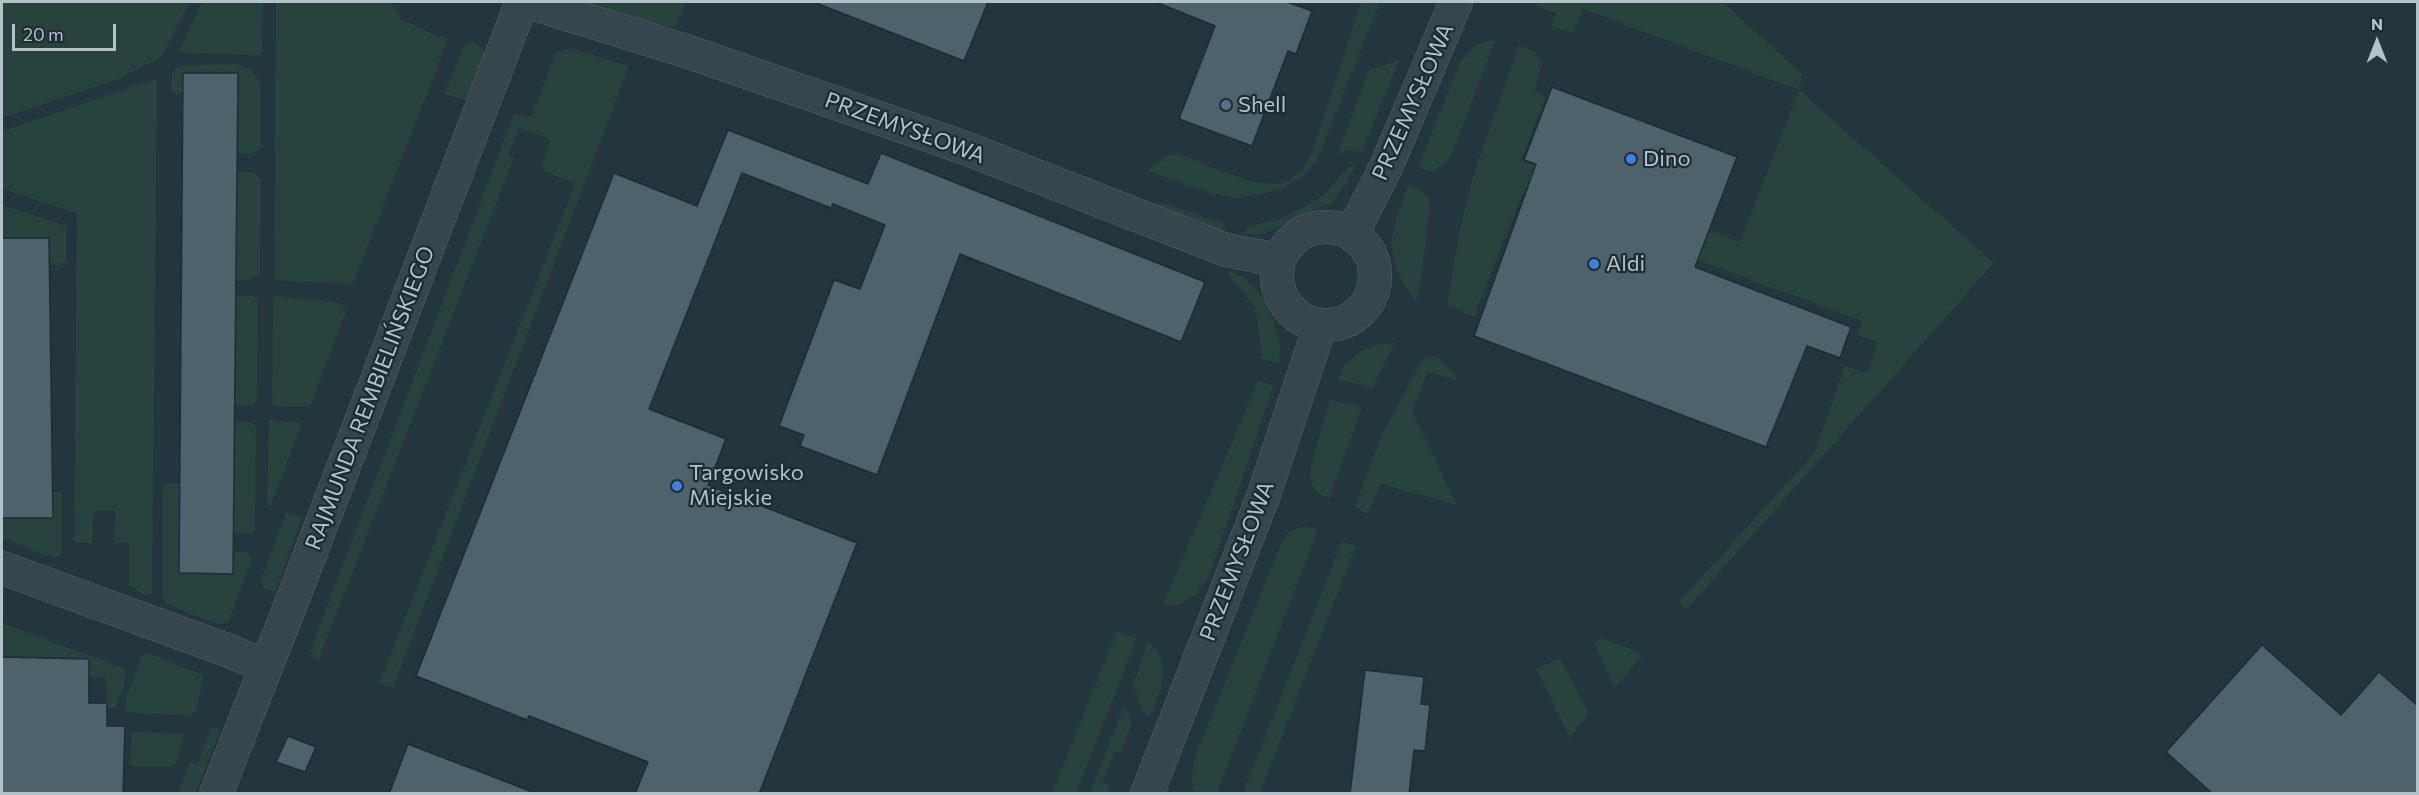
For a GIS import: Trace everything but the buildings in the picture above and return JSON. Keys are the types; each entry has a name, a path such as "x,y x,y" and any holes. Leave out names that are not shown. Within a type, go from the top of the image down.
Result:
{"street":[{"name":"RAJMUNDA REMBIELIŃSKIEGO","path":"216,794 522,2"},
{"name":"PRZEMYSŁOWA","path":"528,2 686,51 965,148 1226,250 1279,260"},
{"name":"PRZEMYSŁOWA","path":"1352,234 1386,166 1456,2"},
{"path":"1331,227 1352,234 1368,250 1375,271 1372,294 1360,312 1342,323 1320,326 1299,318 1283,303 1276,281 1279,260 1291,241 1310,229 1331,227"},
{"name":"PRZEMYSŁOWA","path":"1147,794 1263,497 1320,326"},
{"path":"2,568 266,666"}],"green space":[{"path":"2,2 190,2 162,57 118,79 2,118"},
{"path":"202,2 263,2 262,55 178,53"},
{"path":"276,2 391,2 402,20 448,40 353,284 274,280"},
{"path":"586,2 686,2 675,28 634,18"},
{"path":"1361,2 1380,2 1316,163 1303,176 1281,190 1237,198 1213,194 1146,171 1169,155 1180,155 1254,183 1280,184 1291,180 1301,171 1312,153"},
{"path":"1538,2 1723,2 1802,74 1799,90 1583,9 1573,34 1551,26 1556,13 1536,5"},
{"path":"1495,41 1454,149 1446,163 1433,171 1418,168 1459,64 1470,50 1482,42"},
{"path":"472,42 482,47 485,53 467,100 444,94 465,44"},
{"path":"1519,45 1534,51 1540,59 1542,63 1535,91 1546,97 1521,160 1740,242 1799,90 1994,263 1686,610 1679,602 1815,452 1845,365 1867,374 1878,343 1857,335 1862,321 1522,195 1474,317 1447,305 1460,229 1475,170"},
{"path":"570,48 629,66 393,688 379,684 575,184 541,169 550,139 520,128 508,155 514,158 318,661 310,651 514,114 531,117 556,52"},
{"path":"1399,60 1362,152 1350,150 1337,155 1369,70"},
{"path":"236,64 250,69 261,83 261,148 252,154 237,153 183,73 183,94 176,94 171,90 172,72 179,65"},
{"path":"157,78 152,593 145,595 129,585 129,543 114,543 115,511 94,511 92,543 74,542 77,213 2,189 2,131"},
{"path":"1356,164 1347,183 1331,203 1262,234 1244,234 1248,226 1275,221 1304,207 1323,195 1348,167"},
{"path":"236,172 254,172 261,180 260,273 250,280 236,281"},
{"path":"1409,184 1428,196 1430,207 1416,302 1395,267 1391,242 1398,212"},
{"path":"1149,202 1165,204 1224,224 1221,231 1162,210"},
{"path":"2,205 66,226 66,261 60,266 50,265 49,238 2,238"},
{"path":"1230,271 1245,278 1262,297 1273,320 1280,343 1279,363 1262,359 1255,307 1228,274"},
{"path":"235,296 252,296 258,300 257,399 254,406 235,406"},
{"path":"275,296 341,303 346,312 310,407 272,406 273,298"},
{"path":"1395,343 1373,387 1337,380 1343,367 1356,354 1374,345"},
{"path":"1431,356 1438,358 1456,375 1456,380 1428,372 1412,411 1457,505 1381,484 1367,514 1355,506 1382,435 1422,360"},
{"path":"1258,381 1274,385 1209,577 1195,595 1178,605 1163,605"},
{"path":"1330,399 1362,408 1329,499 1313,487 1310,477"},
{"path":"269,420 302,423 271,505 267,507"},
{"path":"234,422 251,422 256,427 255,530 252,533 233,533"},
{"path":"169,483 179,483 179,573 233,574 233,552 247,552 252,560 228,622 219,625 166,604 162,595 162,489"},
{"path":"52,492 62,492 62,555 54,558 2,538 2,518 52,518"},
{"path":"286,512 302,518 275,593 263,588 261,580"},
{"path":"1303,526 1318,530 1217,793 1195,793 1192,789 1192,773 1195,757 1282,541 1290,531"},
{"path":"1342,541 1356,546 1260,793 1243,793"},
{"path":"2,623 126,669 124,685 115,708 107,707 105,677 89,677 89,659 2,657"},
{"path":"1117,631 1137,638 1076,793 1052,793"},
{"path":"1603,638 1637,652 1642,657 1614,688 1594,642"},
{"path":"1148,641 1158,651 1163,666 1162,686 1150,717 1145,715 1133,685"},
{"path":"147,653 204,675 196,711 190,716 128,712 125,706 127,696 142,655"},
{"path":"1560,658 1589,714 1570,738 1536,669"},
{"path":"1123,708 1129,713 1132,723 1121,752 1115,751 1103,782 1110,785 1107,793 1090,793"},
{"path":"211,727 221,729 196,793 178,793 190,762 197,765"},
{"path":"136,732 185,734 176,763 168,767 134,767 130,763 131,735"}],"place":[{"name":"Shell","path":"1226,105"},
{"name":"Dino","path":"1631,159"},
{"name":"Aldi","path":"1594,264"},
{"name":"Targowisko Miejskie","path":"677,486"}]}
